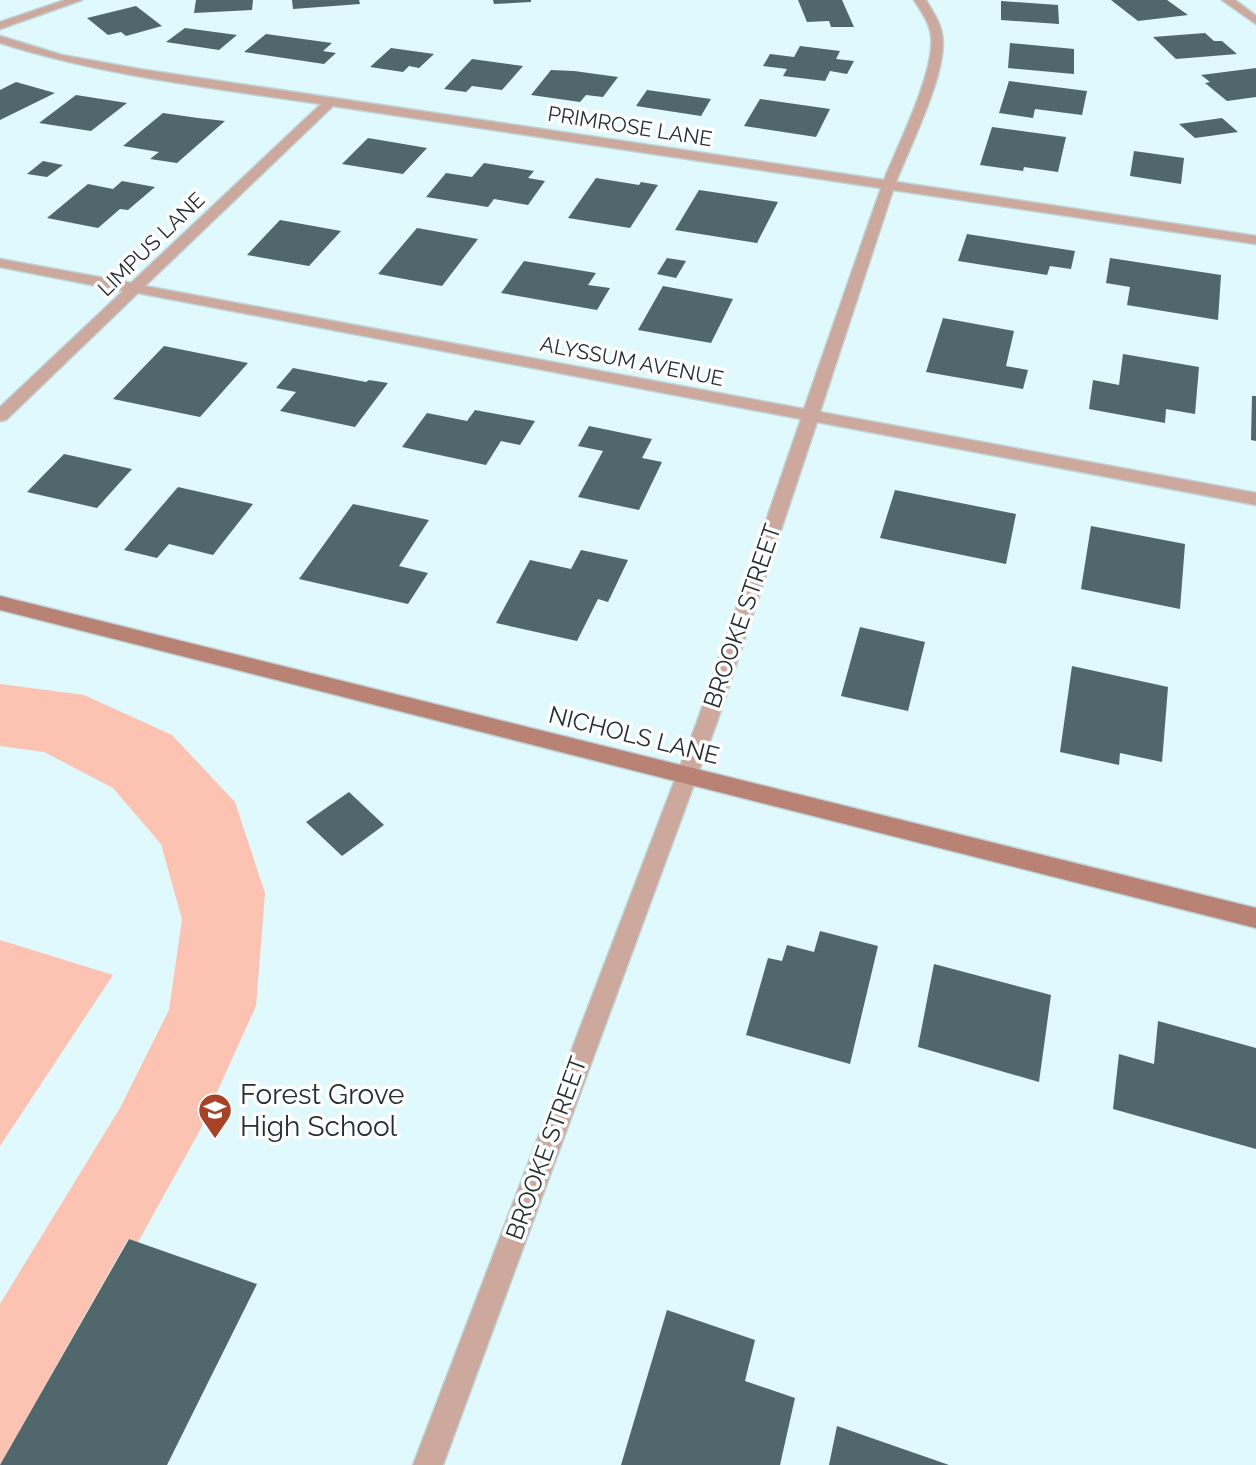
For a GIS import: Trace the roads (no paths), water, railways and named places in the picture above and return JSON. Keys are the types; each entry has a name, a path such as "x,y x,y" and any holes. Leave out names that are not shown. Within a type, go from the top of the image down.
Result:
{"street":[{"path":"0,26 76,0"},
{"name":"BROOKE STREET","path":"428,1465 686,776 888,186 937,56 936,26 920,0"},
{"path":"1228,0 1256,21"},
{"name":"PRIMROSE LANE","path":"0,39 88,64 1256,240"},
{"name":"LIMPUS LANE","path":"0,416 330,102"},
{"name":"ALYSSUM AVENUE","path":"0,264 1256,499"},
{"name":"NICHOLS LANE","path":"0,603 1256,918"}],"place":[{"name":"Forest Grove High School","path":"215,1140"}]}
